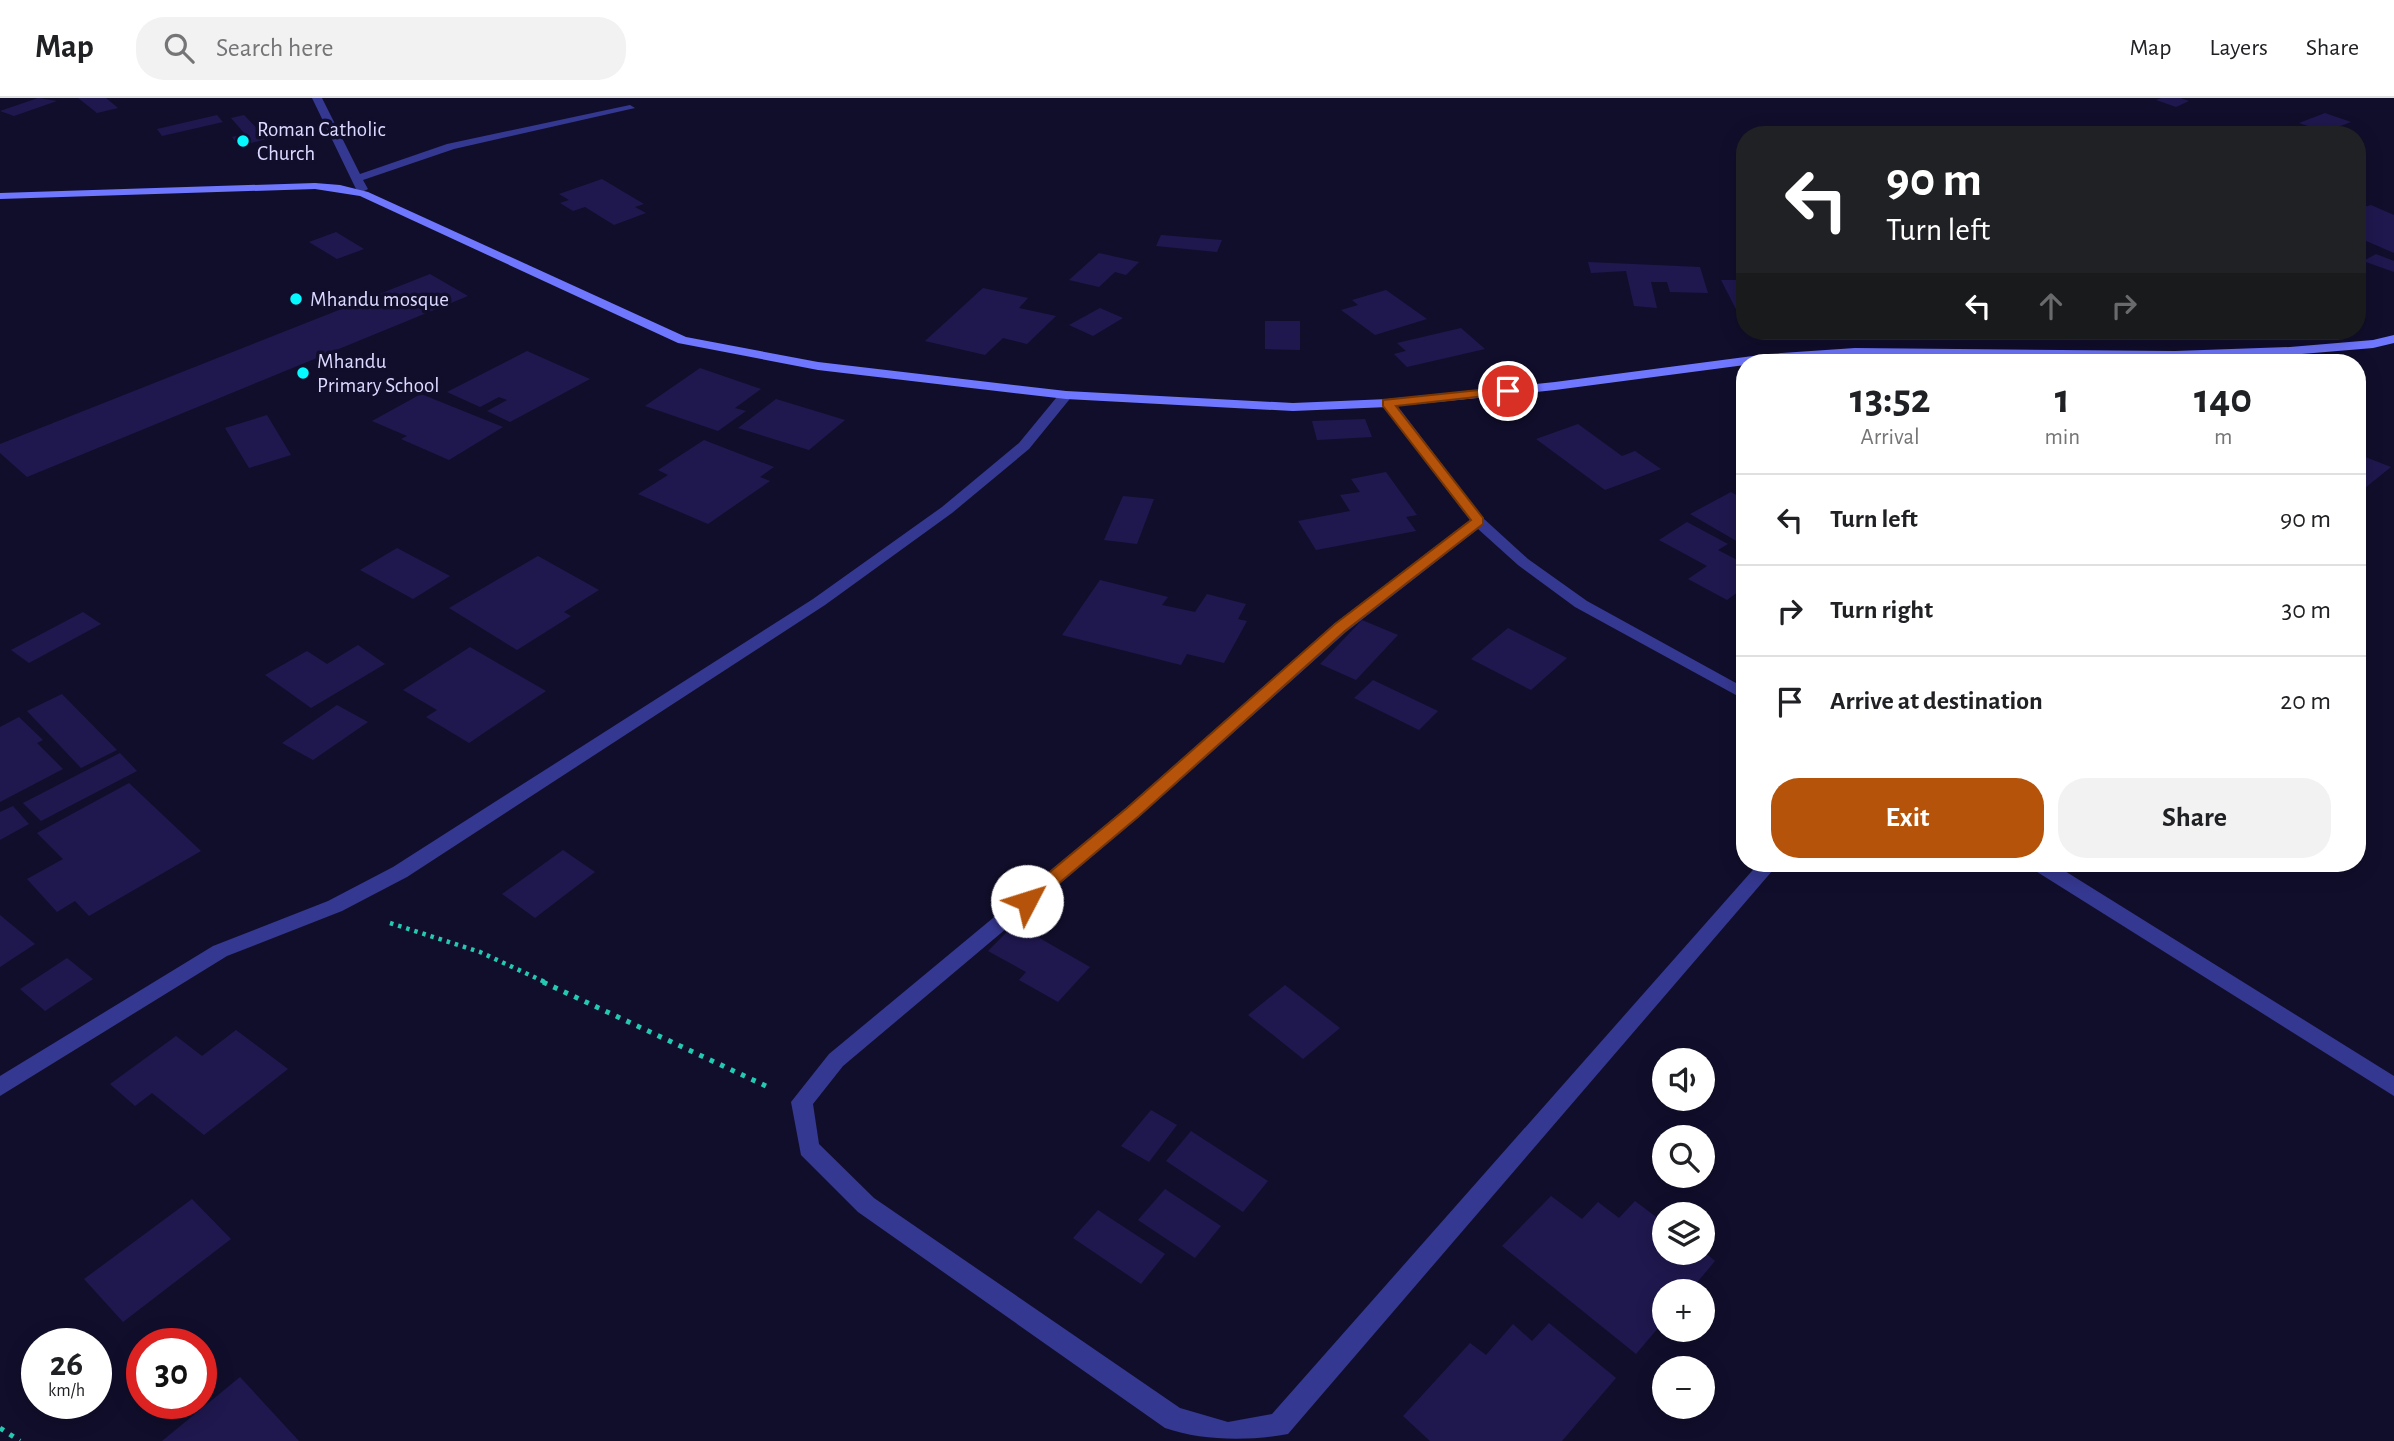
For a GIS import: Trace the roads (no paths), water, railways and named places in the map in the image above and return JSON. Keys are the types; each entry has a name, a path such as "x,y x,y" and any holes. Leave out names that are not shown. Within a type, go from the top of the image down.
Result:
{"street":[{"path":"317,98 364,194"},
{"path":"357,179 452,146 630,108"},
{"path":"0,196 315,186 340,188 364,194 682,340 818,366 1066,395 1293,407 1388,403 1555,386 1736,362"},
{"path":"2204,354 2290,351 2394,340"},
{"path":"1827,354 2008,354"},
{"path":"0,1087 220,951 335,906 400,872 819,602 947,510 1024,446 1066,395"},
{"path":"1388,403 1478,521 1523,562 1581,604 1736,690"},
{"path":"1478,521 1340,628 1133,812 836,1060 802,1102 809,1148 866,1205 1174,1419 1220,1436 1279,1425 1762,872"},
{"path":"2052,872 2394,1087"}],"place":[{"name":"Roman Catholic Church","path":"243,141"},
{"name":"Mhandu mosque","path":"296,299"},
{"name":"Mhandu Primary School","path":"303,373"}]}
